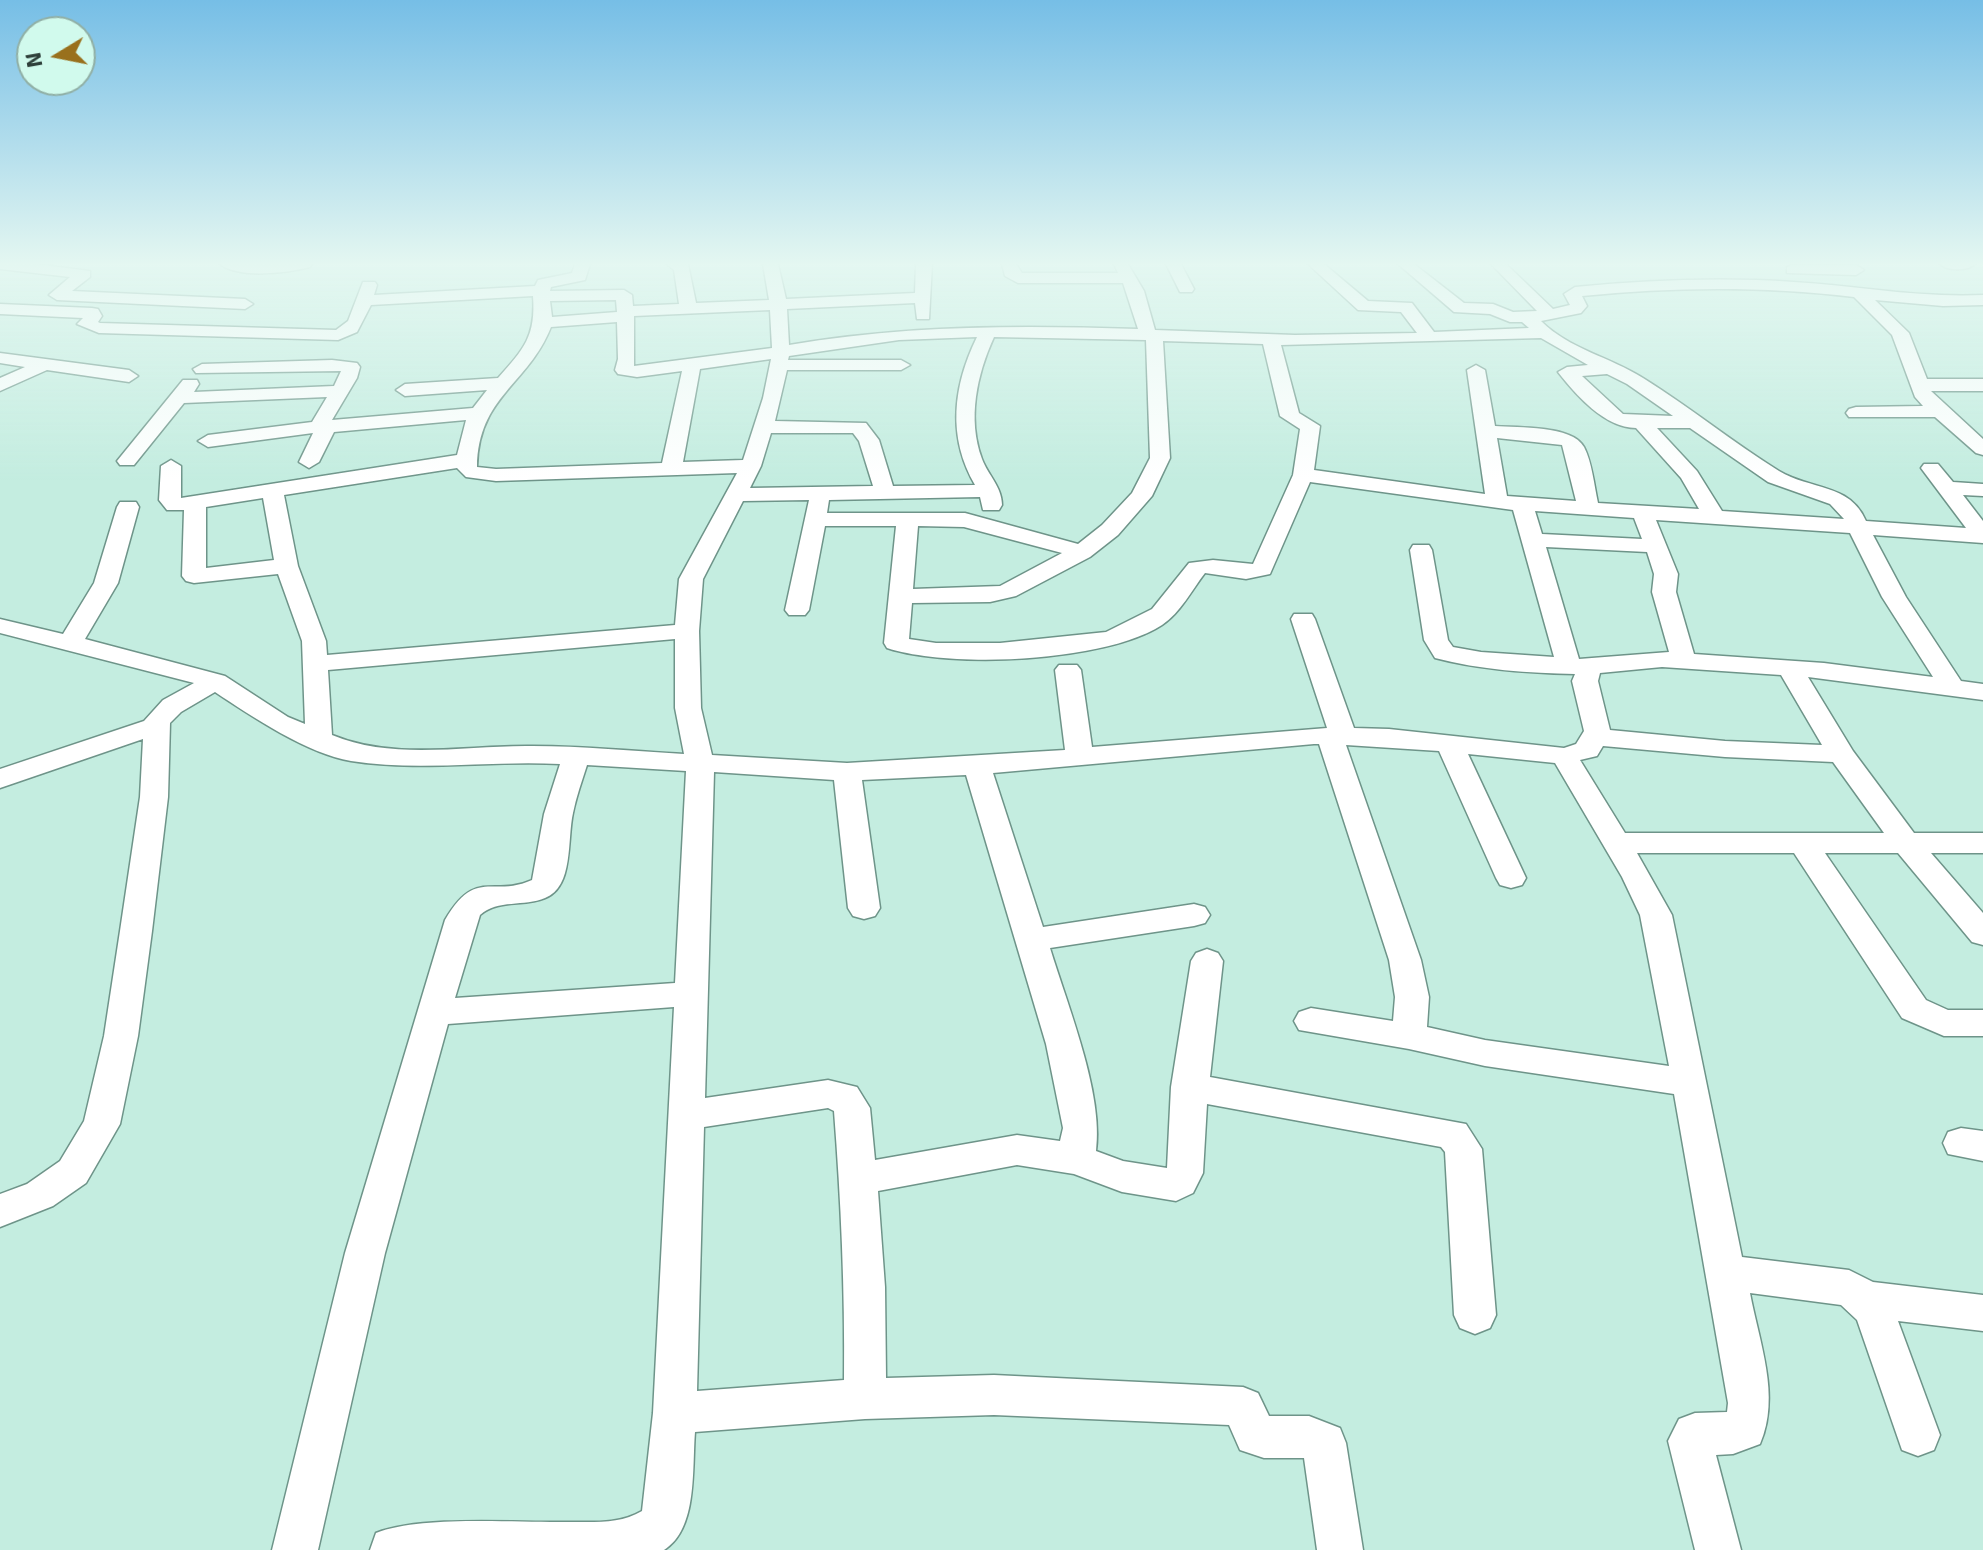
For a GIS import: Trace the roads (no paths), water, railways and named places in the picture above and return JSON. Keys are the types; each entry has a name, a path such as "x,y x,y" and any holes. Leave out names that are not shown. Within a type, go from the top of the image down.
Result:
{"street":[{"path":"537,336 530,352 477,413 469,438 467,469 482,475 751,466"},
{"path":"626,336 624,370 637,372 779,358 901,365"},
{"path":"393,1550 634,1542 660,1526 665,1511 675,1413 700,763 688,708 687,631 691,579 751,466 779,358 778,336"},
{"path":"779,358 840,339 877,336"},
{"path":"889,385 898,377 901,365 896,336"},
{"path":"976,522 993,503 971,459 965,428 975,357 986,336"},
{"path":"899,596 990,595 1008,591 1082,552 1110,530 1141,496 1160,458 1151,336"},
{"path":"1183,336 1330,341 1434,336"},
{"path":"1564,336 1609,369 1634,380 1775,478 1838,499 1852,513 1894,597 1967,689"},
{"path":"1901,336 1924,397 1983,449"},
{"path":"908,519 896,643 903,647 1000,649 1107,639 1156,618 1197,568 1212,565 1253,572 1262,569 1303,475 1310,426 1290,416 1271,340"},
{"path":"127,461 219,350"},
{"path":"0,358 129,376"},
{"path":"0,385 48,363"},
{"path":"672,467 692,366"},
{"path":"202,369 351,367 309,462"},
{"path":"1609,369 1567,372 1616,418 1642,423 1696,422"},
{"path":"1476,370 1497,502"},
{"path":"405,390 500,383"},
{"path":"1919,385 1980,387"},
{"path":"179,398 340,391"},
{"path":"1856,413 1938,411"},
{"path":"208,441 323,426 477,413"},
{"path":"1642,423 1690,475 1705,495 1713,515"},
{"path":"763,427 859,427 869,440 885,493"},
{"path":"1487,431 1550,436 1569,441 1575,449 1588,507"},
{"path":"171,466 172,504 195,504 467,460"},
{"path":"1931,468 1983,536"},
{"path":"1303,475 1497,502 1983,536"},
{"path":"1946,488 1983,490"},
{"path":"272,490 287,566 314,641 319,737"},
{"path":"736,495 988,491"},
{"path":"797,610 821,494"},
{"path":"195,504 194,576 287,566"},
{"path":"0,626 216,681 279,723 319,737 351,753 402,757 532,754 847,772 977,766 1336,736 1389,737 1564,756 1587,750 1597,731 1585,681 1532,540 1522,504"},
{"path":"69,645 106,583 128,507"},
{"path":"1642,510 1666,574 1664,592 1684,661"},
{"path":"815,519 976,522 1082,552"},
{"path":"1532,540 1656,546"},
{"path":"1421,550 1436,640 1444,653 1459,658 1579,666 1662,659 1789,668 1967,689"},
{"path":"1303,619 1405,960 1412,997 1409,1036"},
{"path":"315,664 687,631"},
{"path":"1789,668 1841,754 1905,842 1983,934"},
{"path":"1068,670 1080,756"},
{"path":"0,1211 40,1195 73,1172 102,1124 121,1036 140,901 154,797 157,721 172,706 216,681"},
{"path":"0,779 157,725"},
{"path":"1594,737 1725,749 1841,754"},
{"path":"1449,743 1511,878"},
{"path":"1564,756 1618,843 1656,915 1690,1083 1750,1403 1745,1429 1733,1433 1710,1431 1695,1434 1690,1441 1718,1550"},
{"path":"295,1550 365,1253 466,907 482,898 540,890 548,881 558,814 576,757"},
{"path":"977,766 1063,1044 1081,1128 1076,1159"},
{"path":"847,772 864,908"},
{"path":"1618,843 1983,843"},
{"path":"1803,843 1914,1009 1944,1023 1983,1023"},
{"path":"1031,940 1194,915"},
{"path":"858,1178 1017,1150 1076,1159 1122,1176 1176,1185 1183,1178 1185,1168 1189,1087 1207,961"},
{"path":"434,1012 692,994"},
{"path":"1311,1021 1409,1036 1485,1053 1690,1083"},
{"path":"1189,1087 1453,1134 1463,1149 1475,1315"},
{"path":"687,1115 828,1094 844,1097 852,1108 865,1287 865,1399"},
{"path":"1724,1272 1849,1288 1865,1299 1881,1327 1918,1435"},
{"path":"1865,1299 1983,1313"},
{"path":"675,1413 865,1399 994,1395 1232,1405 1243,1408 1256,1435 1267,1439 1313,1437 1324,1443 1340,1550"}]}
